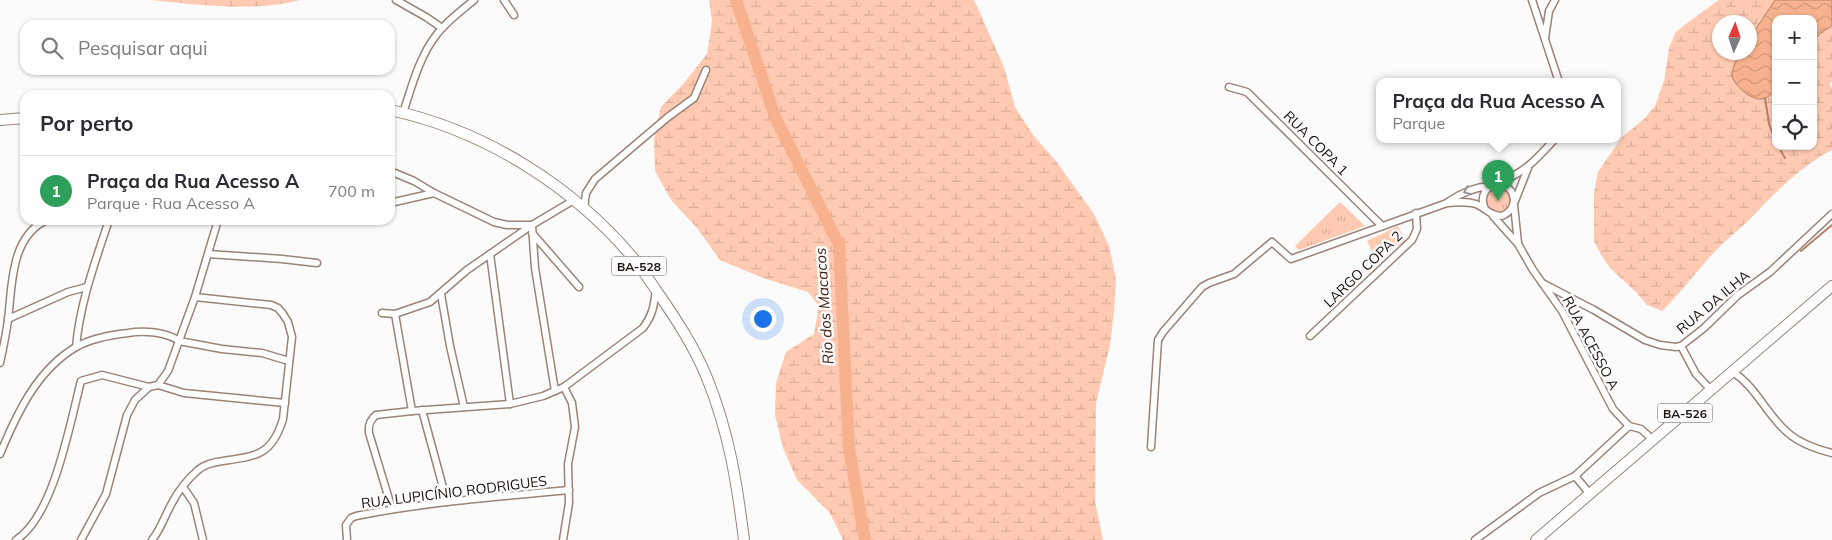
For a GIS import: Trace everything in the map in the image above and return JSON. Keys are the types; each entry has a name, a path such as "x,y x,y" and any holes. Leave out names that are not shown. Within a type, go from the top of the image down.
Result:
{"main road":[{"name":"BA-528","path":"395,111 471,136 519,162 574,200 611,234 635,260 688,337 715,399 732,456 744,540"},
{"path":"0,120 20,118"},
{"name":"BA-526","path":"1536,540 1832,286"}],"street":[{"path":"396,0 442,28"},
{"path":"403,113 426,50 442,28 474,0"},
{"path":"504,0 514,16"},
{"path":"1532,0 1558,78"},
{"path":"1545,39 1550,11 1555,0"},
{"path":"584,209 586,194 594,179 668,117 694,98 706,70"},
{"name":"RUA COPA 1","path":"1229,87 1247,92 1382,226"},
{"path":"1488,211 1483,203 1485,190 1517,175 1529,167 1551,143"},
{"path":"1151,446 1157,344 1160,336 1202,287 1209,282 1234,274 1272,242 1291,259 1447,203 1466,202 1502,216 1511,210 1529,167"},
{"path":"395,173 494,222 532,229 579,287"},
{"path":"1447,203 1462,193 1479,187 1493,185 1507,186 1514,195 1514,203"},
{"path":"395,203 434,193"},
{"path":"382,313 395,314 430,302 467,270 574,200"},
{"name":"RUA ACESSO A","path":"1514,203 1518,244"},
{"name":"RUA ACESSO A","path":"1488,211 1518,244 1565,316 1613,409 1629,426 1641,429 1653,440"},
{"name":"LARGO COPA 2","path":"1310,336 1412,240 1417,229 1416,213"},
{"name":"RUA DA ILHA","path":"1542,283 1594,310 1644,340 1669,347 1681,346 1717,318 1738,296 1770,272 1832,214"},
{"path":"0,362 8,319 15,262 27,237 40,225"},
{"path":"76,347 78,324 106,225"},
{"path":"158,385 168,371 179,341 195,297 217,225"},
{"path":"532,229 534,268 555,391"},
{"path":"208,254 282,259 317,264"},
{"path":"490,254 510,404"},
{"path":"8,319 68,292 87,288"},
{"path":"392,509 369,434 368,426 376,416 422,410 510,404 530,400 564,387 643,328 651,318 656,290"},
{"path":"441,294 450,346 464,407"},
{"path":"152,540 157,537 173,501 192,476 207,464 250,458 268,446 279,431 285,403 292,336 288,322 278,308 271,305 195,297"},
{"path":"395,314 412,411"},
{"path":"0,454 16,418 36,383 45,372 76,347 94,340 134,332 168,336 179,341 222,349 262,353 289,361"},
{"path":"1681,346 1696,374 1711,390"},
{"path":"1733,372 1748,382 1787,433 1808,446 1832,453"},
{"path":"16,540 33,523 42,508 55,477 81,382 102,375 149,387 158,385 184,393 285,403"},
{"path":"81,540 106,494 126,415 131,405 149,387"},
{"path":"563,540 568,516 568,464 575,427 572,403 564,387"},
{"path":"422,410 447,502"},
{"path":"1475,540 1539,493 1574,476 1629,426"},
{"path":"1574,476 1590,494"},
{"path":"183,487 194,503 203,540"},
{"name":"RUA LUPICÍNIO RODRIGUES","path":"346,540 346,525 351,518 356,516 447,502 569,490"}],"green space":[{"path":"153,0 300,0 283,4 246,7"},
{"path":"709,0 974,0 1004,67 1015,107 1033,135 1055,160 1094,214 1109,246 1116,279 1114,311 1110,345 1096,403 1095,501 1103,540 843,540 830,513 797,480 783,448 775,415 776,383 786,352 814,334 819,306 808,292 763,278 720,260 697,228 671,200 655,171 654,139 661,107 684,83 707,54 712,21"},
{"path":"1719,0 1832,0 1832,81 1830,85 1832,88 1832,150 1797,173 1724,242 1662,311 1647,305 1610,268 1601,255 1594,241 1594,192 1598,172 1618,143 1621,143 1622,137 1643,120 1655,106 1664,81 1669,48 1675,33"},
{"path":"1498,187 1507,191 1511,200 1507,209 1498,213 1489,209 1485,200 1489,191"},
{"path":"1340,202 1365,226 1299,250 1295,246"},
{"path":"1398,226 1406,242 1374,256 1367,241"}],"water":[{"path":"1775,0 1832,0 1832,26 1817,37 1817,15 1772,15 1772,93 1762,99 1753,98 1739,88 1732,75 1737,60 1757,60 1757,27"}],"waterway":[{"name":"Rio dos Macacos","path":"736,0 776,119 839,245 849,449 865,540"},
{"path":"1765,98 1772,132"},
{"path":"1780,150 1785,158"},
{"path":"1801,251 1832,225"}],"place":[{"name":"Praça da Rua Acesso A","path":"1498,201"}]}
